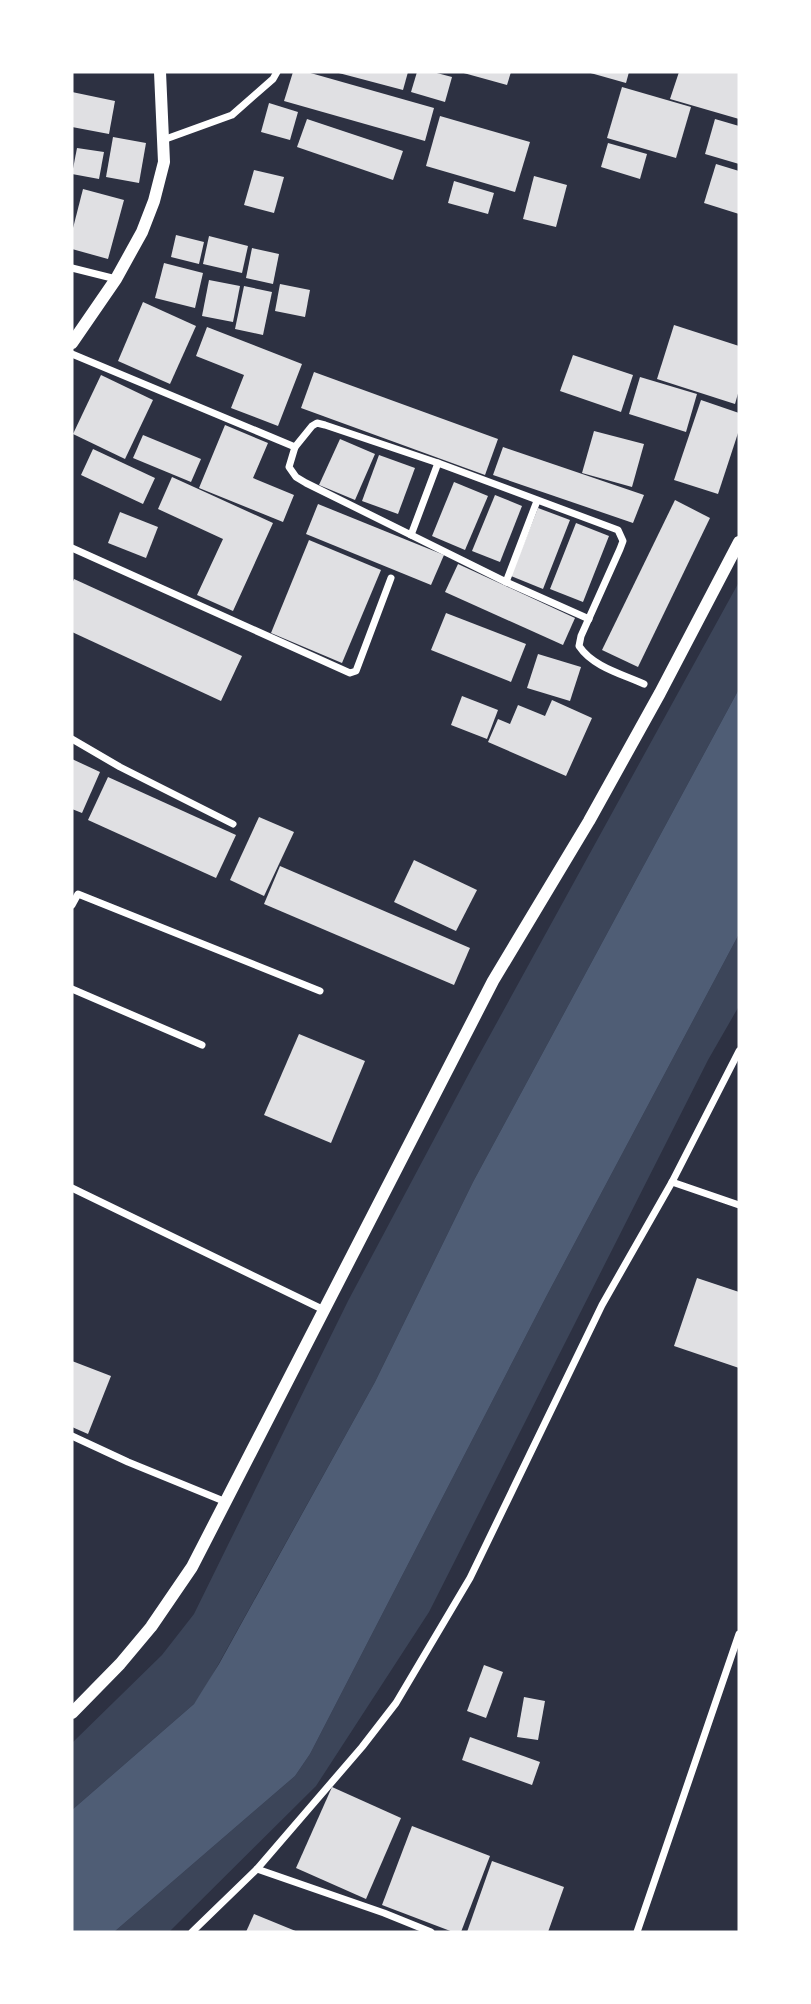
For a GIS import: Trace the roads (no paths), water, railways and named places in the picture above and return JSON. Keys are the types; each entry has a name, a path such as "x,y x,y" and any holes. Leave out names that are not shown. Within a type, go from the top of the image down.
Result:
{"street":[{"path":"72,343 116,279 142,232 154,201 164,162 160,72"},
{"path":"163,140 232,116 273,79 277,72"},
{"path":"72,268 116,279"},
{"path":"72,354 295,447"},
{"path":"589,619 325,494 296,477 289,467 295,447 317,423 438,463 618,530 622,537 620,549 579,646 600,665 644,684"},
{"path":"411,535 438,463"},
{"path":"506,582 537,501"},
{"path":"72,1713 151,1628 192,1567 493,981 589,821 739,542"},
{"path":"72,548 350,673 356,671 391,578"},
{"path":"72,739 120,767 233,824"},
{"path":"72,905 78,894 320,990"},
{"path":"72,989 202,1045"},
{"path":"192,1932 257,1869 362,1747 396,1703 470,1578 603,1305 673,1182 739,1051"},
{"path":"673,1182 739,1205"},
{"path":"72,1188 324,1310"},
{"path":"72,1436 226,1502"},
{"path":"638,1932 739,1634"},
{"path":"257,1869 431,1932"}]}
